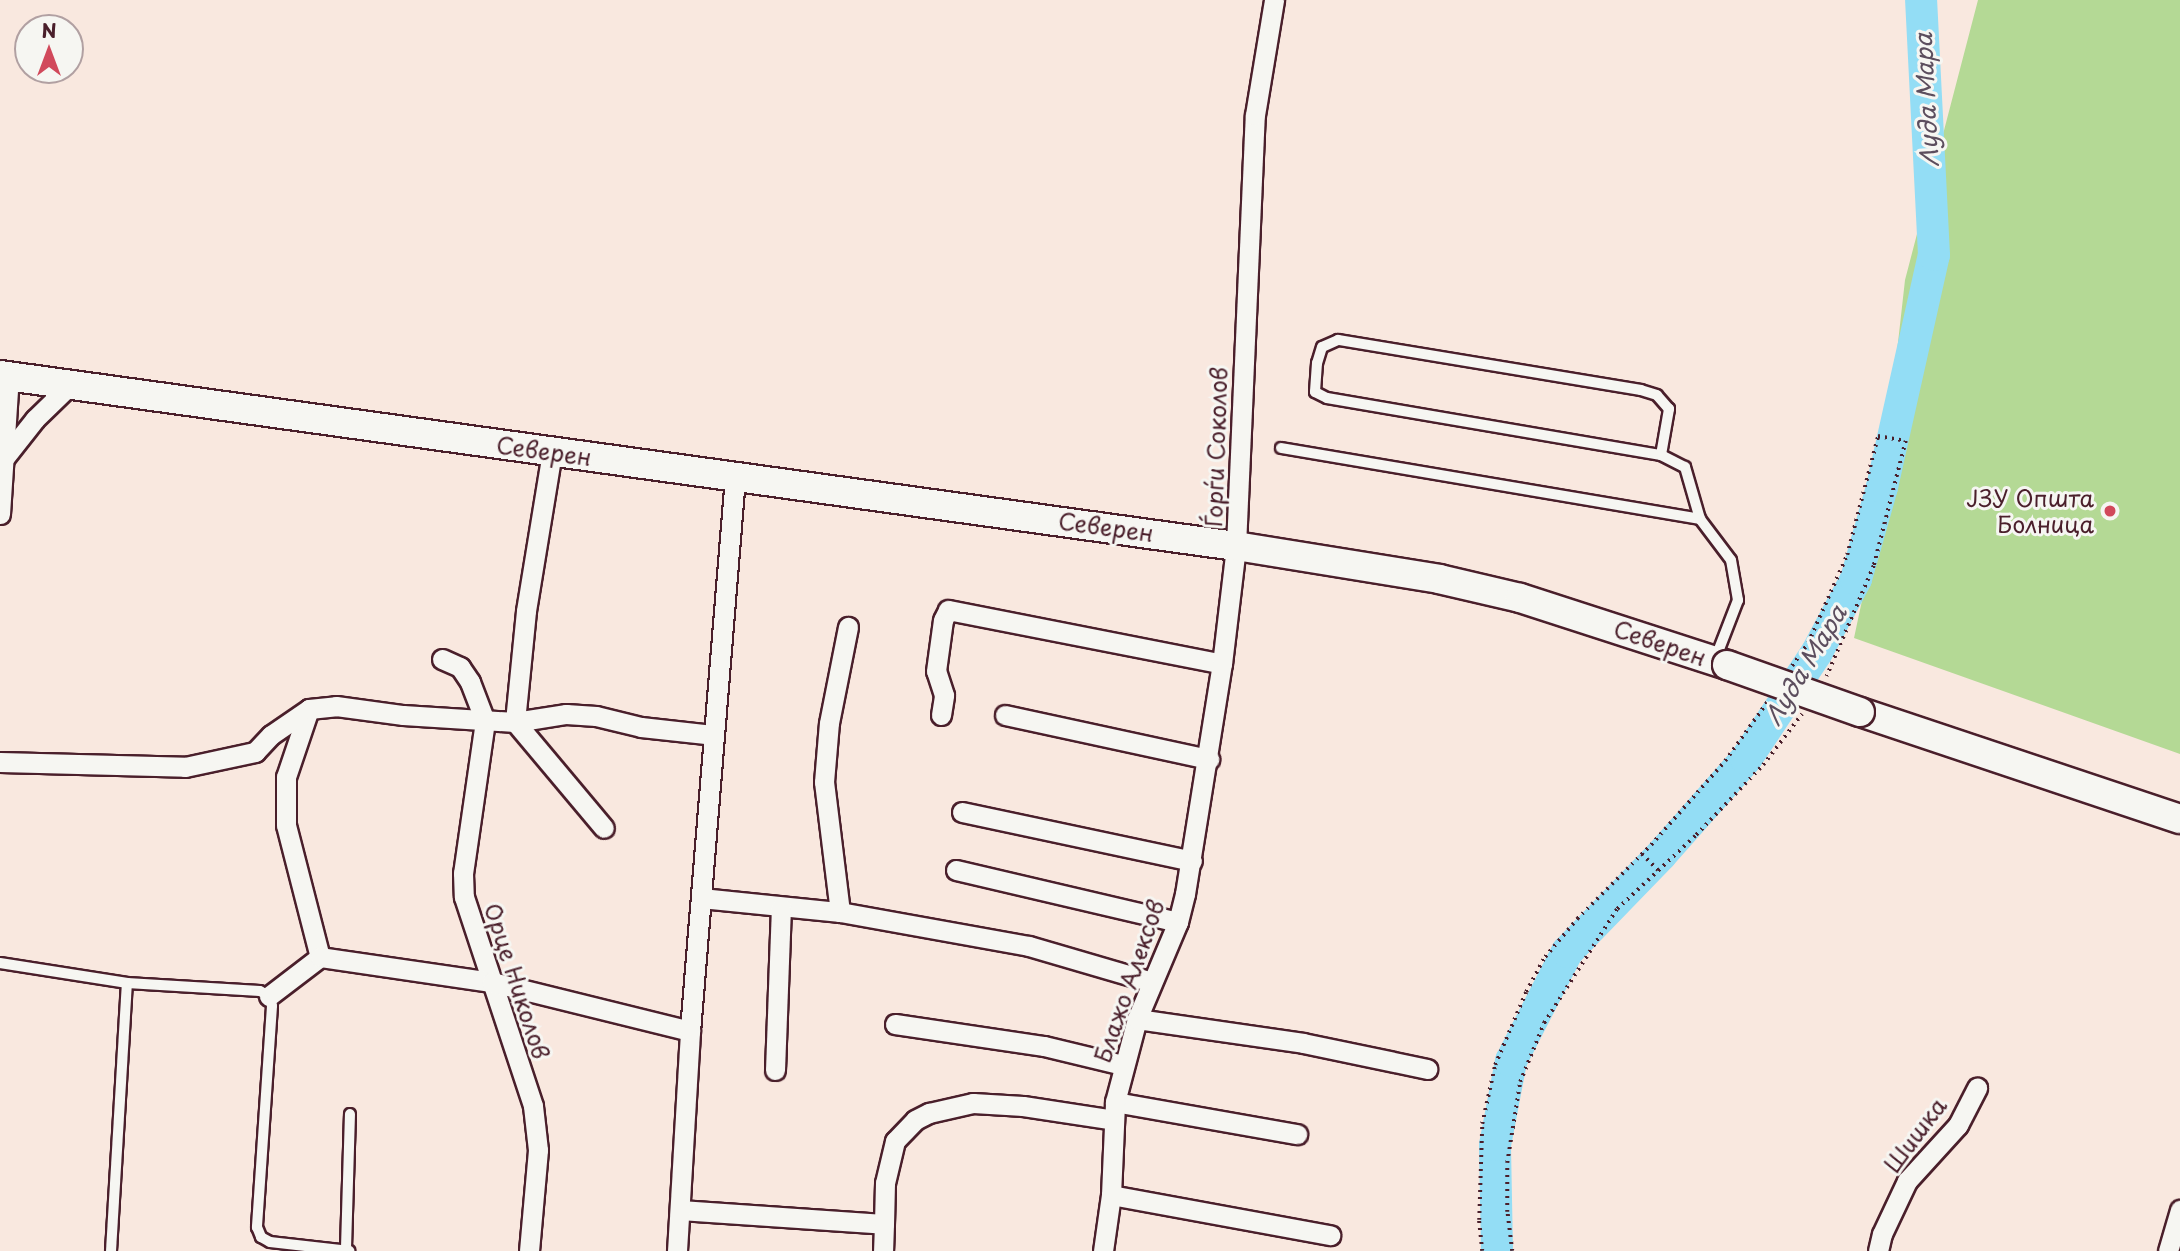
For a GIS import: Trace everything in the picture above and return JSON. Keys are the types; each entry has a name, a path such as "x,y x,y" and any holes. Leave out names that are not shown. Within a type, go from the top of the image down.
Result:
{"main road":[{"name":"Северен","path":"5,375 69,386 1236,545 1438,579 1520,598 2180,818"}],"street":[{"name":"Ѓорѓи Соколов","path":"1185,894 1209,759 1236,545 1255,115 1273,0"},
{"path":"0,514 5,457 5,375"},
{"path":"5,457 35,419 69,386"},
{"path":"552,452 526,611 515,722 604,828"},
{"path":"677,1251 690,1031 734,476"},
{"path":"941,715 944,695 936,671 943,620 948,610 1222,664"},
{"path":"840,912 824,782 830,723 848,627"},
{"path":"442,659 460,667 465,674 485,721"},
{"path":"0,762 185,767 255,752 271,736 309,709 336,706 485,721 515,722 576,715 596,716 642,727 713,735"},
{"path":"309,709 286,777 286,825 320,957"},
{"path":"1005,715 1209,759"},
{"name":"Орце Николов","path":"485,721 463,873 469,919 533,1106 538,1150 529,1251"},
{"path":"271,736 286,777"},
{"path":"962,812 1192,860"},
{"path":"956,870 1178,922"},
{"name":"Блажо Алексов","path":"1103,1251 1111,1195 1115,1111 1123,1065 1137,1019 1178,922 1185,894"},
{"path":"701,898 840,912 1029,946 1152,982"},
{"path":"775,1070 781,906"},
{"path":"269,996 320,957 492,982 690,1031"},
{"path":"1137,1019 1303,1043 1427,1069"},
{"path":"895,1024 1044,1046 1123,1065"},
{"name":"Шишка","path":"1878,1251 1882,1234 1907,1181 1958,1125 1977,1088"},
{"path":"883,1251 885,1183 895,1141 915,1120 929,1113 974,1103 1115,1111 1297,1134"},
{"path":"1111,1195 1330,1236"},
{"path":"680,1210 884,1224"},
{"path":"2168,1251 2180,1210"}],"lane":[{"path":"1661,455 1669,409 1657,395 1641,390 1338,340 1322,347 1317,363 1315,392 1327,398 1661,455 1685,467 1700,519 1731,560 1738,600 1721,663"},
{"path":"1281,448 1700,519"},
{"path":"0,963 127,983 260,990 269,996 272,1006 257,1227 261,1237 270,1242 348,1250 350,1114"},
{"path":"111,1251 127,983"}],"path":[{"path":"1786,676 1808,643 1847,555 1878,436 1906,441 1874,566 1822,688"},
{"path":"1482,1251 1479,1220 1482,1124 1495,1065 1526,992 1545,957 1577,919 1642,854 1725,761 1770,697"},
{"path":"1512,1251 1507,1212 1507,1163 1520,1082 1544,1023 1617,909 1763,765 1805,710"},
{"path":"1642,854 1658,870"}],"green space":[{"path":"1978,0 2180,0 2180,754 1854,638 1877,530 1905,280"}],"waterway":[{"name":"Луда Мара","path":"1497,1251 1495,1145 1511,1061 1567,952 1661,855 1746,759 1817,652 1856,579 1882,487 1934,255 1921,0"}],"place":[{"name":"ЈЗУ Општа Болница","path":"2110,511"}]}
